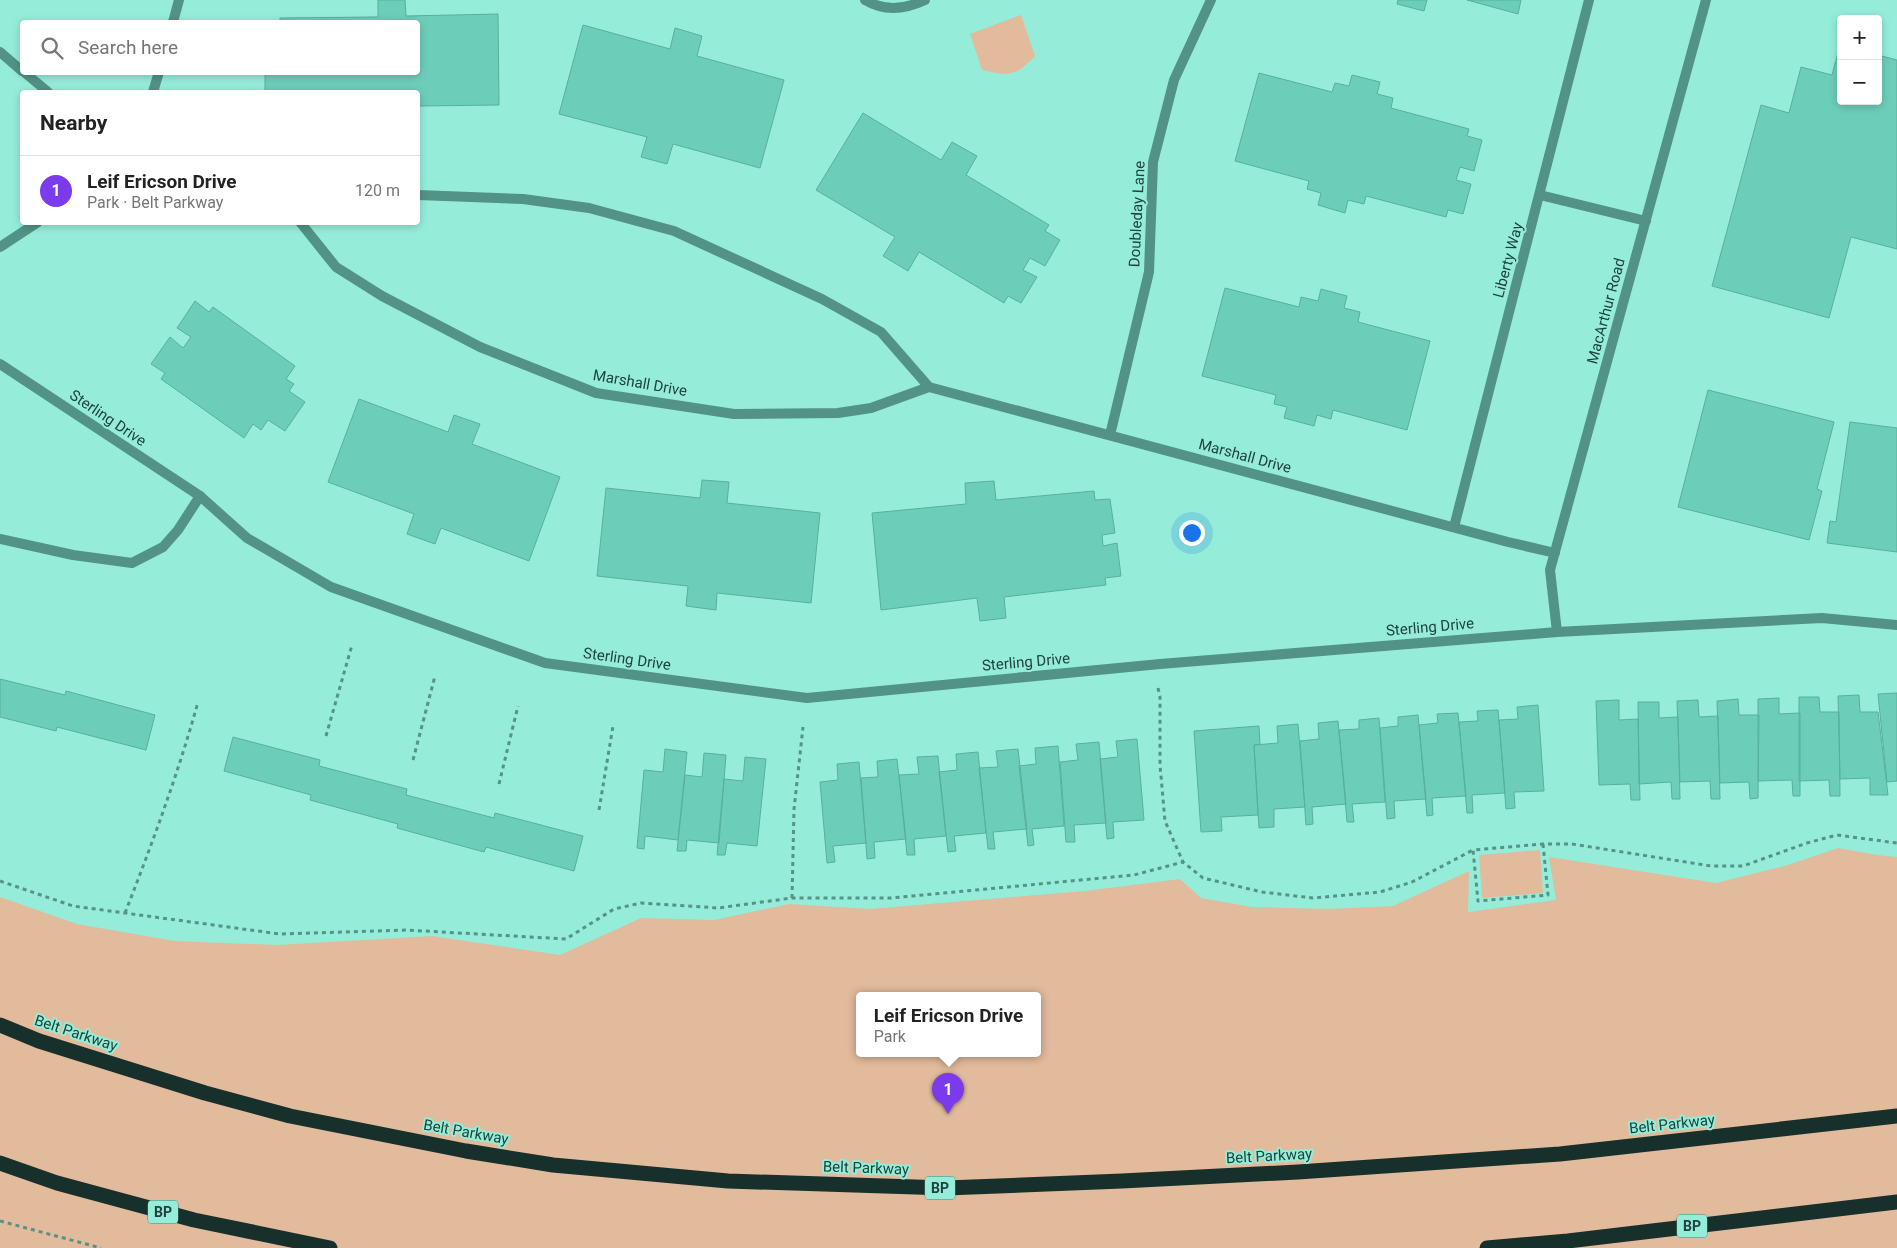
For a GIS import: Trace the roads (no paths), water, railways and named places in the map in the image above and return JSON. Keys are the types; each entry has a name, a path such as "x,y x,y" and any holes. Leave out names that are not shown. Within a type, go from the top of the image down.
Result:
{"highway":[{"name":"Belt Parkway","path":"0,1025 39,1040 204,1093 290,1116 466,1151 553,1165 728,1182 946,1188 1122,1182 1560,1154 1897,1116"},
{"name":"BP","path":"0,1163 57,1183 194,1220 330,1248"},
{"name":"BP","path":"1487,1248 1568,1241 1897,1202"},
{"path":"1568,1241 1588,1248"}],"street":[{"path":"174,20 180,0"},
{"path":"866,0 873,4 892,8 912,6 926,0"},
{"name":"Doubleday Lane","path":"1110,436 1149,272 1153,162 1174,80 1211,0"},
{"name":"Liberty Way","path":"1454,527 1590,0"},
{"name":"MacArthur Road","path":"1558,632 1550,570 1706,0"},
{"path":"0,52 20,69"},
{"path":"27,75 46,90"},
{"path":"154,90 158,75"},
{"path":"420,195 523,199 589,208 674,231 822,299 882,332 929,387"},
{"path":"1540,195 1646,221"},
{"path":"0,247 33,225"},
{"name":"Marshall Drive","path":"302,225 336,267 382,296 480,347 596,392 734,414 838,413 871,408 929,387 1555,553"},
{"name":"Sterling Drive","path":"0,364 200,496 248,538 332,588 545,663 807,698 1160,664 1558,632 1822,618 1897,625"},
{"path":"0,539 73,555 132,562 162,548 178,530 200,496"}],"place":[{"name":"Leif Ericson Drive","path":"948,1114"}]}
